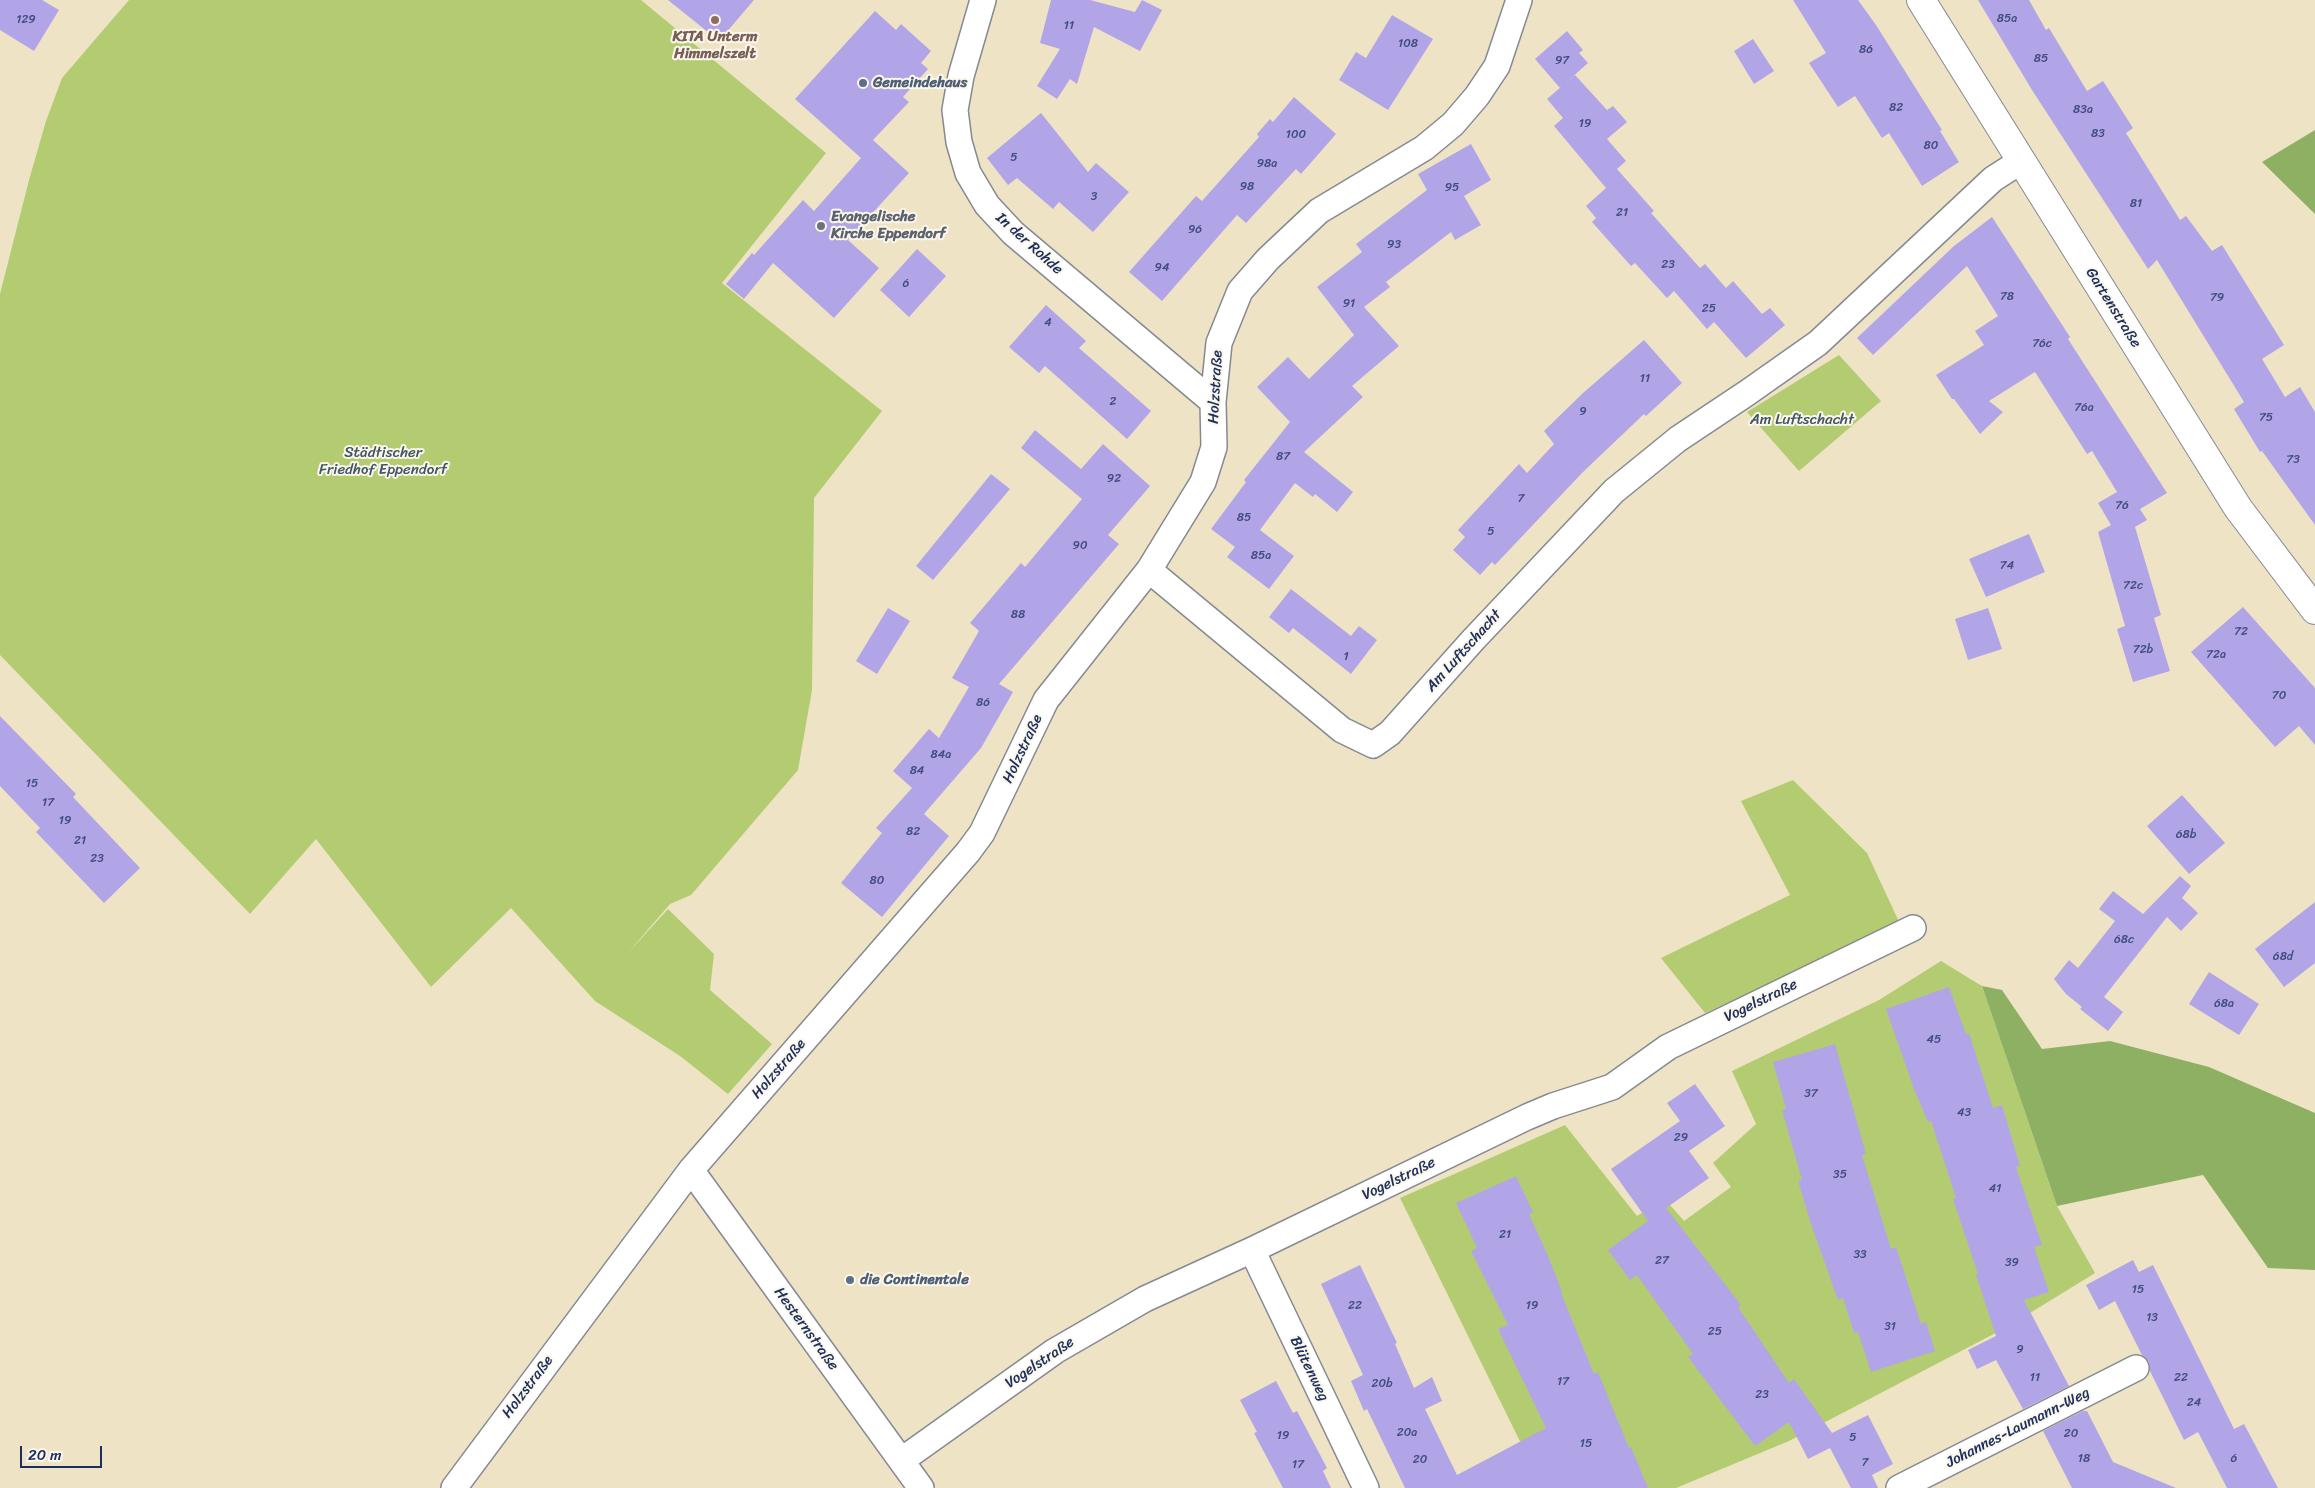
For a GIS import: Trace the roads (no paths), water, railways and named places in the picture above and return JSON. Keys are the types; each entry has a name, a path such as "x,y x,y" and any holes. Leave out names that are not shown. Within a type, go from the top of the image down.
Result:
{"street":[{"name":"In der Rohde","path":"984,0 961,76 956,110 959,142 968,173 987,205 1013,233 1213,402"},
{"name":"Holzstraße","path":"454,1488 691,1170 968,852 982,833 1046,700 1149,570 1203,482 1214,447 1213,402 1219,343 1240,291 1268,259 1319,211 1424,148 1453,124 1477,96 1497,66 1519,0"},
{"name":"Gartenstraße","path":"1921,0 2238,508 2315,610"},
{"name":"Am Luftschacht","path":"1149,570 1342,730 1373,745 1390,733 1473,640 1614,490 1678,439 1756,388 1818,343 1993,179 2021,160"},
{"name":"Vogelstraße","path":"902,1460 1055,1351 1145,1299 1252,1250 1527,1117 1553,1106 1612,1087 1668,1047 1912,928"},
{"name":"Hesternstraße","path":"691,1170 921,1488"},
{"name":"Blütenweg","path":"1252,1250 1366,1488"},
{"name":"Johannes-Laumann-Weg","path":"1899,1488 2136,1368"}],"place":[{"name":"KITA Unterm Himmelszelt","path":"715,20"},
{"name":"Gemeindehaus","path":"863,83"},
{"name":"Evangelische Kirche Eppendorf","path":"821,226"},
{"name":"die Continentale","path":"850,1280"}],"park label":[{"name":"Städtischer Friedhof Eppendorf","path":"383,462"}]}
